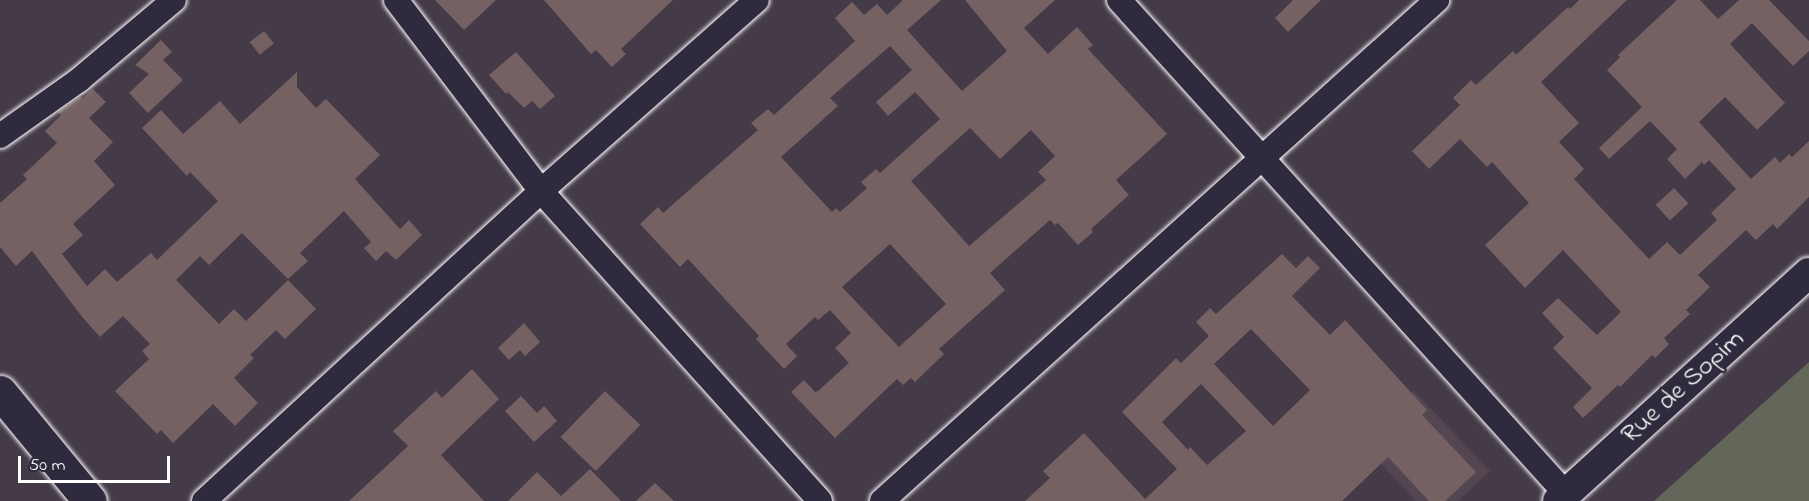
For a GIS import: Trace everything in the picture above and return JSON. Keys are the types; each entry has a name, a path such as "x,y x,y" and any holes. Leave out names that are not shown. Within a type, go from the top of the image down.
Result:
{"main road":[{"path":"0,392 90,501"}],"street":[{"path":"0,136 79,80 174,0"},
{"path":"396,0 541,191 820,501"},
{"path":"204,501 541,191 757,0"},
{"path":"1119,0 1562,497"},
{"path":"882,501 1437,0"},
{"name":"Rue de Sopim","path":"1562,497 1809,273"}],"shaded area":[{"path":"1414,391 1490,471 1458,501 1416,501 1360,442"}],"green space":[{"path":"1809,362 1809,501 1654,501"}],"building":[{"path":"435,0 496,0 464,30"},
{"path":"544,0 673,0 621,49 626,54 612,67 596,50 591,54"},
{"path":"903,0 941,0 907,30 962,91 1007,51 965,0 1055,0 1024,28 1048,54 1077,27 1093,45 1088,49 1167,134 1116,180 1129,195 1091,229 1093,232 1078,245 1058,223 1055,225 1050,220 990,273 1005,290 939,349 944,354 915,382 911,378 903,385 897,379 835,438 791,392 804,380 815,392 818,391 849,363 835,348 851,333 830,310 818,320 815,317 786,344 797,356 784,369 756,339 759,336 688,259 680,267 640,224 658,207 663,213 758,130 751,123 768,109 774,115 855,41 835,18 852,2 864,15 877,4 887,15","holes":["890,46 912,70 876,102 888,116 915,92 940,119 880,173 876,169 861,182 867,188 840,212 836,208 832,212 781,157 838,106 830,98","970,128 1000,159 1031,130 1055,156 1038,172 1046,180 969,246 911,181","890,244 946,304 899,347 842,287"]},
{"path":"1293,0 1321,0 1288,32 1275,18"},
{"path":"1579,0 1627,0 1541,82 1579,123 1559,142 1584,169 1574,179 1649,259 1667,242 1680,255 1717,220 1711,213 1736,189 1709,160 1704,165 1702,162 1685,179 1667,159 1677,149 1650,121 1609,159 1599,148 1642,107 1607,70 1620,57 1618,55 1677,0 1700,0 1718,19 1739,0 1769,0 1809,41 1809,51 1793,66 1752,23 1730,44 1785,103 1757,130 1725,97 1699,122 1751,179 1775,157 1780,163 1789,154 1792,157 1809,141 1809,197 1777,229 1773,224 1756,240 1746,230 1698,275 1710,287 1686,310 1690,314 1664,338 1669,344 1655,358 1652,355 1620,387 1618,385 1583,418 1573,407 1592,388 1553,348 1564,337 1542,313 1558,298 1597,335 1621,312 1563,250 1525,288 1485,245 1529,203 1492,162 1487,167 1460,139 1429,169 1412,151 1460,105 1453,98 1471,80 1476,85 1513,51 1516,55 1568,7 1570,9"},
{"path":"264,31 274,44 260,55 250,42"},
{"path":"161,40 172,52 163,60 183,80 148,113 129,93 149,74 135,65"},
{"path":"516,52 555,96 540,109 532,101 524,108 508,92 506,94 489,75"},
{"path":"297,72 297,87 316,108 326,99 380,155 355,179 400,229 409,220 422,235 396,260 386,251 376,261 364,248 371,242 344,211 300,253 308,261 288,279 242,233 209,265 200,256 176,280 219,324 234,309 246,321 288,280 316,309 285,339 276,330 250,355 254,358 234,378 258,403 235,426 213,404 173,443 161,430 157,434 115,391 149,359 142,351 150,344 123,316 100,337 32,251 16,266 0,247 0,203 27,179 23,175 57,143 45,131 61,115 58,112 80,97 82,99 93,89 106,102 89,118 113,142 94,161 115,185 73,224 83,235 62,254 87,286 105,269 117,282 151,253 157,260 218,201 190,172 187,176 142,128 161,110 183,134 220,101 240,124"},
{"path":"1674,188 1688,203 1670,220 1656,205"},
{"path":"1282,254 1296,268 1308,256 1320,268 1292,296 1330,335 1345,320 1427,410 1422,415 1476,472 1445,501 1429,501 1388,457 1342,501 1025,501 1050,478 1043,471 1084,433 1145,499 1177,469 1122,412 1176,358 1181,363 1209,336 1196,322 1210,308 1216,314","holes":["1251,329 1310,390 1273,426 1214,364","1201,384 1246,431 1207,465 1190,447 1188,450 1162,422"]},
{"path":"524,323 540,342 525,356 520,350 509,360 498,348"},
{"path":"472,369 499,399 441,455 484,501 349,501 408,446 393,431 436,391 442,398"},
{"path":"605,391 640,425 596,471 561,437"},
{"path":"521,396 537,413 544,406 557,421 534,442 505,411"},
{"path":"590,469 621,501 508,501 537,472 561,496"},
{"path":"655,483 674,501 636,501"}]}
